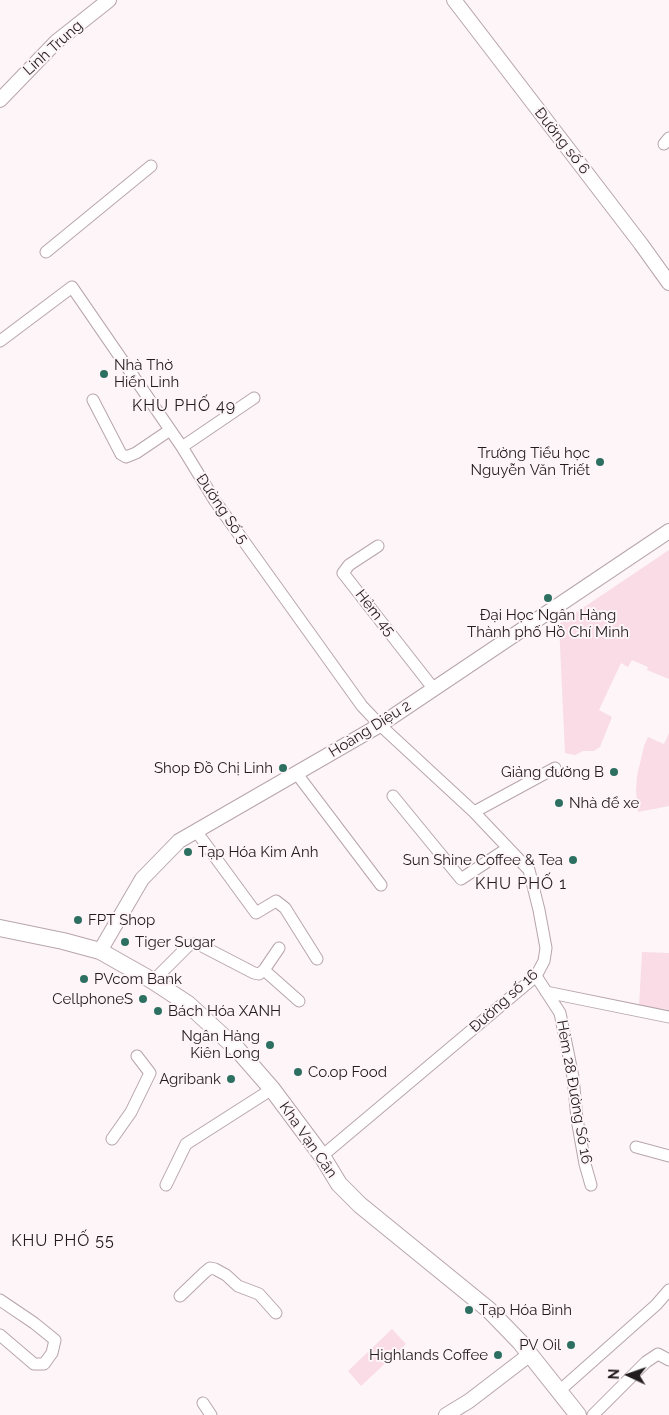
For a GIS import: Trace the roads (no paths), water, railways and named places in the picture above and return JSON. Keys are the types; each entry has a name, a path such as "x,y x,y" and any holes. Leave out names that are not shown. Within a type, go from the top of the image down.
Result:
{"main road":[{"name":"Kha Vạn Cân","path":"0,928 100,951 153,980 188,1004 238,1050 272,1088 322,1156 339,1184 379,1220 489,1310 520,1342 578,1415"}],"street":[{"name":"Linh Trung","path":"0,100 56,42 109,0"},
{"name":"Đường số 6","path":"454,0 642,244 669,283"},
{"path":"46,252 151,166"},
{"name":"Đường Số 5","path":"0,341 72,287 182,447 215,502 362,706 380,725"},
{"path":"182,447 254,398"},
{"path":"92,400 121,454 126,457 136,453 170,430"},
{"name":"Hoàng Diệu 2","path":"100,951 142,879 179,841 380,725 669,531"},
{"name":"Hẻm 45","path":"378,546 349,565 343,573 433,688"},
{"name":"Đường số 16","path":"322,1156 536,976 544,961 546,948 539,910 528,870 474,812 380,725"},
{"path":"474,812 555,768"},
{"path":"297,774 381,886"},
{"path":"393,796 461,879 508,848"},
{"path":"196,831 256,913 276,901 285,908 317,959"},
{"path":"153,980 188,946 193,944 200,945 259,974 264,970 279,948"},
{"path":"264,970 299,1002"},
{"name":"Hẻm 28 Đường Số 16","path":"536,976 560,1013 573,1078 577,1119 585,1164 591,1185"},
{"path":"546,992 669,1017"},
{"path":"112,1139 131,1112 150,1073 136,1056"},
{"path":"166,1185 186,1144 272,1088"},
{"path":"636,1147 669,1156"},
{"path":"180,1296 210,1268 226,1275 238,1286 259,1294 276,1313"},
{"path":"558,1392 656,1305 669,1290"},
{"path":"0,1300 34,1323 54,1340 52,1353 44,1364 34,1364 0,1335"},
{"path":"593,1415 646,1362 658,1354 669,1360"},
{"path":"446,1415 469,1401 529,1355"},
{"path":"202,1403 211,1415"}],"place":[{"name":"Nhà Thờ Hiển Linh","path":"104,374"},
{"name":"Trường Tiểu học Nguyễn Văn Triết","path":"600,462"},
{"name":"Đại Học Ngân Hàng Thành phố Hồ Chí Minh","path":"548,598"},
{"name":"Shop Đồ Chị Linh","path":"283,768"},
{"name":"Giảng đường B","path":"614,772"},
{"name":"Nhà để xe","path":"559,803"},
{"name":"Tạp Hóa Kim Anh","path":"188,852"},
{"name":"Sun Shine Coffee & Tea","path":"573,860"},
{"name":"FPT Shop","path":"78,920"},
{"name":"Tiger Sugar","path":"125,942"},
{"name":"PVcom Bank","path":"84,979"},
{"name":"CellphoneS","path":"143,999"},
{"name":"Bách Hóa XANH","path":"158,1011"},
{"name":"Ngân Hàng Kiên Long","path":"270,1045"},
{"name":"Co.op Food","path":"298,1072"},
{"name":"Agribank","path":"231,1079"},
{"name":"Tạp Hóa Bình","path":"469,1310"},
{"name":"PV Oil","path":"571,1345"},
{"name":"Highlands Coffee","path":"498,1355"}],"district":[{"name":"KHU PHỐ 49","path":"184,406"},
{"name":"KHU PHỐ 1","path":"521,884"},
{"name":"KHU PHỐ 55","path":"63,1241"}]}
